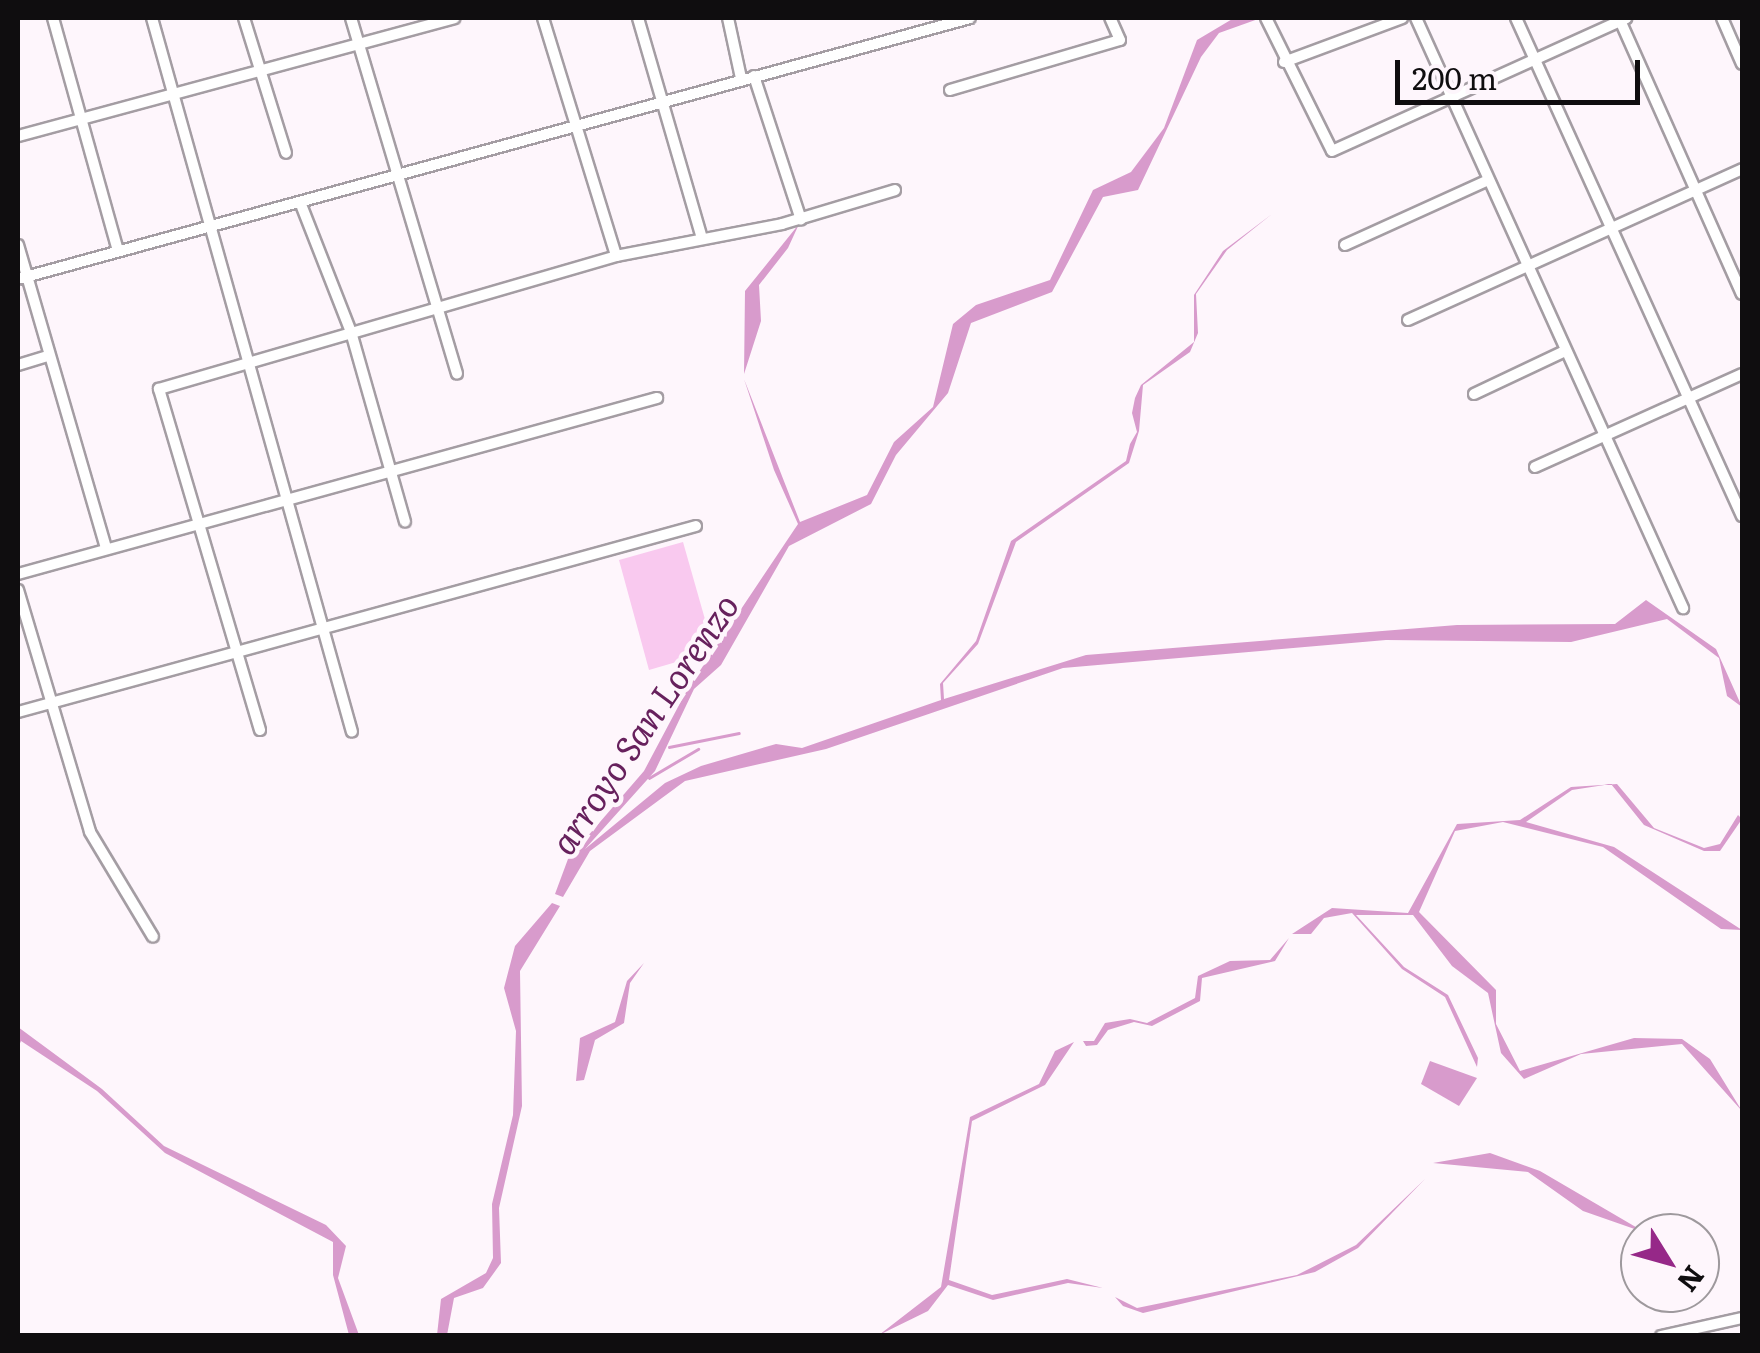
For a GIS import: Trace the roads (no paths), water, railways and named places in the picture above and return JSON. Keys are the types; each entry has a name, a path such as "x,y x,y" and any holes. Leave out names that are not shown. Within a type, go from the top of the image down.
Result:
{"street":[{"path":"53,18 78,120 118,251"},
{"path":"152,18 206,228 352,732"},
{"path":"244,18 286,152"},
{"path":"350,18 393,180 458,374"},
{"path":"18,136 454,18"},
{"path":"544,18 572,127 616,256"},
{"path":"638,18 701,235"},
{"path":"728,18 741,78"},
{"path":"22,277 302,207 662,98 970,18"},
{"path":"950,90 1120,40 1110,18"},
{"path":"1284,62 1402,18"},
{"path":"1416,18 1563,352 1683,608"},
{"path":"1516,18 1608,228 1742,516"},
{"path":"1267,20 1328,151 1622,18 1742,294"},
{"path":"1722,18 1742,64"},
{"path":"754,76 800,220"},
{"path":"1408,320 1742,170"},
{"path":"1345,245 1486,180"},
{"path":"260,730 192,521 159,389 616,256 701,235 800,220 895,190"},
{"path":"302,207 351,332 404,521"},
{"path":"18,245 22,277 106,547"},
{"path":"1474,394 1563,352"},
{"path":"18,365 46,356"},
{"path":"1535,467 1742,374"},
{"path":"18,574 192,521 657,398"},
{"path":"18,712 696,526"},
{"path":"18,590 58,701 90,832 153,937"},
{"path":"1660,1336 1742,1318"}],"waterway":[{"name":"arroyo San Lorenzo","path":"669,747 739,733"},
{"name":"arroyo San Lorenzo","path":"649,778 698,749"}]}
